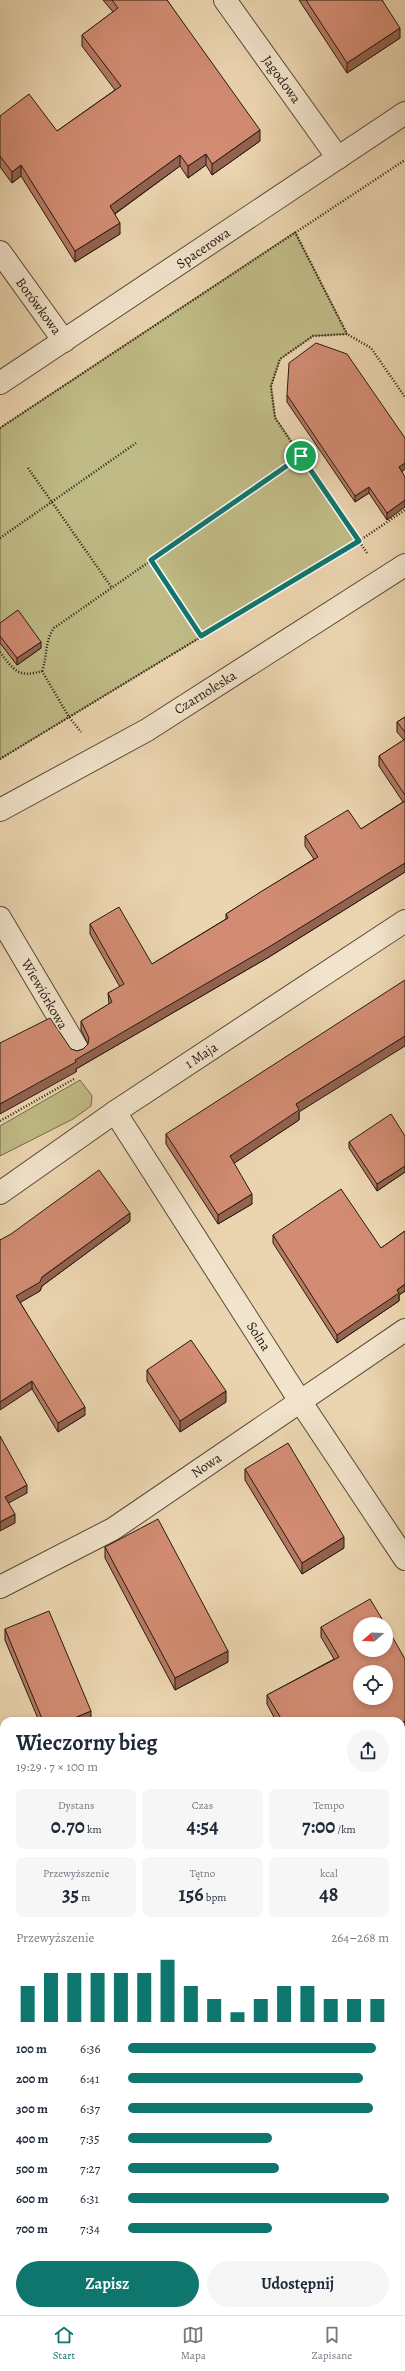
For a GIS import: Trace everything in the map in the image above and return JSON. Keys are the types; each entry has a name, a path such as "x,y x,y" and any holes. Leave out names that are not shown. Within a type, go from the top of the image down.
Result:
{"street":[{"name":"Jagodowa","path":"225,0 338,158"},
{"name":"Spacerowa","path":"0,383 405,113"},
{"name":"Borówkowa","path":"0,252 64,341"},
{"name":"Czarnoleska","path":"0,810 147,730 405,565"},
{"name":"Wiewiórkowa","path":"0,918 77,1048"},
{"name":"1 Maja","path":"0,1192 115,1112 405,921"},
{"name":"Solna","path":"115,1112 300,1401 405,1559"},
{"name":"Nowa","path":"0,1587 113,1529 405,1330"}],"path":[{"path":"0,428 405,160"},
{"path":"295,232 347,334 371,348 405,397"},
{"path":"347,334 313,336 280,359 270,386 275,418 385,578"},
{"path":"0,538 136,443"},
{"path":"100,756 69,717 42,671 47,655 47,640 54,628 301,456"},
{"path":"28,468 112,588"},
{"path":"0,759 359,541 405,510"},
{"path":"151,560 201,636"},
{"path":"0,652 13,670 28,675 42,671"},
{"path":"0,1122 76,1078"}],"shaded area":[{"path":"295,232 347,334 313,336 280,359 271,386 275,417 359,541 0,759 0,428"},
{"path":"80,1080 92,1096 91,1106 73,1119 0,1156 0,1126"}],"building":[{"path":"112,0 167,0 260,130 212,164 206,154 188,166 180,155 110,206 120,223 75,251 21,165 12,172 0,156 0,116 29,94 57,131 121,86 82,35 118,8"},
{"path":"306,0 382,0 400,28 347,63"},
{"path":"316,343 347,354 405,438 405,463 399,467 405,477 405,500 387,513 369,487 355,496 287,395 289,363"},
{"path":"18,610 41,642 17,658 0,636 0,623"},
{"path":"405,717 405,732 397,722"},
{"path":"405,739 405,795 379,756"},
{"path":"405,801 405,863 269,947 75,1060 76,1062 0,1104 0,1043 50,1018 71,1049 77,1051 83,1049 88,1044 89,1038 81,1021 112,1002 108,993 124,984 90,924 119,907 152,964 228,918 226,914 318,857 305,836 348,810 361,829"},
{"path":"405,980 405,1036 296,1104 299,1110 230,1156 252,1194 218,1215 166,1134"},
{"path":"391,1114 405,1136 405,1166 377,1184 349,1142"},
{"path":"99,1170 130,1213 42,1277 40,1282 16,1296 85,1407 58,1423 32,1381 0,1402 0,1240 11,1234"},
{"path":"341,1189 381,1248 405,1231 405,1284 397,1290 399,1293 337,1335 273,1235"},
{"path":"191,1340 226,1391 180,1421 147,1370"},
{"path":"0,1436 27,1485 5,1497 15,1514 0,1522"},
{"path":"288,1443 344,1537 302,1563 245,1469"},
{"path":"158,1519 228,1651 175,1678 105,1547"},
{"path":"370,1599 381,1617 353,1617 353,1657 393,1657 393,1638 405,1659 405,1717 280,1717 267,1695 339,1657 321,1627"},
{"path":"49,1611 91,1711 77,1717 41,1717 5,1629"}],"route":[{"path":"301,456 359,541 201,636 151,560 301,456"}]}
